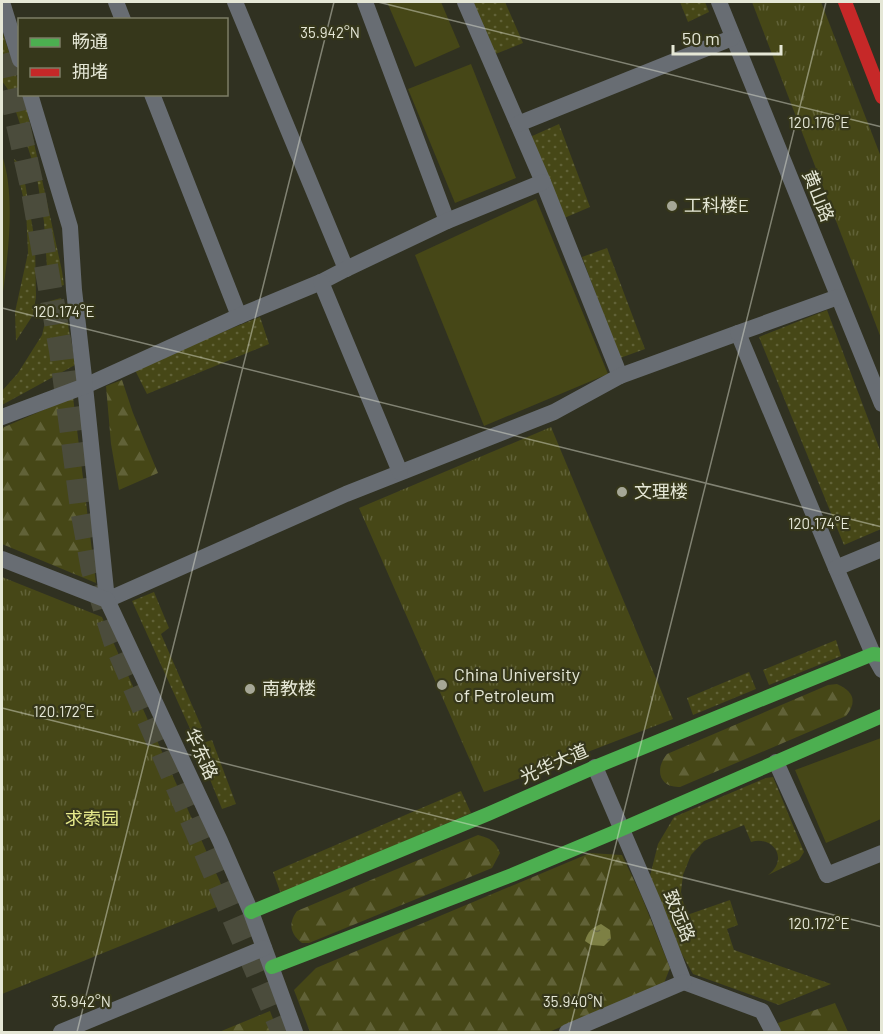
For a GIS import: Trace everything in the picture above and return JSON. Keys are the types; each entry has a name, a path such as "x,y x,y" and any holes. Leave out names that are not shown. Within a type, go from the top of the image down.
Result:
{"street":[{"path":"116,2 122,18"},
{"path":"235,2 346,269"},
{"path":"365,2 447,221"},
{"path":"465,2 543,182 620,376"},
{"name":"黄山路","path":"719,2 882,404"},
{"path":"845,2 882,97"},
{"path":"5,3 18,52"},
{"path":"518,124 732,38"},
{"name":"华东路","path":"31,96 70,226 74,290 107,600 251,912 295,1032"},
{"path":"153,96 239,316"},
{"path":"2,417 85,386 239,316 321,282 447,221 543,182"},
{"path":"321,282 400,472"},
{"path":"2,559 107,600 346,494 555,412 620,376 838,297"},
{"path":"738,333 836,568 882,670"},
{"path":"836,568 882,549"},
{"name":"光华大道","path":"251,912 595,767 877,655"},
{"path":"272,967 512,875 882,716"},
{"path":"776,762 827,875 882,853"},
{"name":"致远路","path":"595,767 684,982"},
{"path":"61,1032 264,948"},
{"path":"567,1032 684,982 762,1011 773,1032"}],"green space":[{"path":"387,2 441,2 460,47 415,67"},
{"path":"470,2 505,2 523,43 493,55"},
{"path":"680,2 705,2 709,12 688,22"},
{"path":"752,2 821,2 881,157 881,338"},
{"path":"2,30 18,81 18,96 24,97 62,271 64,285 54,288 48,284 44,222 36,172 9,91 2,81"},
{"path":"471,64 516,178 455,203 408,89"},
{"path":"559,124 590,207 562,219 530,137"},
{"path":"2,155 9,189 10,226 2,299 3,242"},
{"path":"14,159 22,165 35,242 36,297 33,315 16,341 15,312 28,253 26,209"},
{"path":"536,199 608,374 484,426 415,255"},
{"path":"607,248 645,349 620,358 582,257"},
{"path":"61,298 66,313 75,365 2,405 2,391 18,373 42,335 50,301"},
{"path":"827,310 881,453 881,529 844,545 759,337"},
{"path":"260,317 269,344 147,394 134,368"},
{"path":"122,380 158,473 119,490 111,444 106,386"},
{"path":"73,397 96,583 2,544 2,428"},
{"path":"551,427 673,719 484,792 359,508"},
{"name":"求索园","path":"2,577 102,617 229,902 2,994"},
{"path":"154,592 169,628 161,634 202,728 191,731 132,601"},
{"path":"836,640 841,656 769,685 763,670"},
{"path":"749,672 756,689 693,715 687,698"},
{"path":"837,684 847,690 852,697 852,706 846,716 680,787 663,781 660,771 667,754 828,685"},
{"path":"881,738 881,819 826,843 795,770"},
{"path":"212,740 236,804 222,809 196,745"},
{"path":"773,777 804,852 799,860 768,875 777,863 776,850 766,842 751,842 744,825 704,841 691,855 683,875 681,892 685,910 675,914 679,924 688,921 687,915 730,900 738,925 727,929 734,950 831,984 779,1005 693,974 670,933 650,876 658,844 674,817"},
{"path":"461,791 471,813 281,894 273,872"},
{"path":"478,835 492,841 500,853 492,868 309,943 302,943 295,936 291,924 297,911"},
{"path":"590,853 622,855 641,895 670,968 664,983 549,1032 310,1032 294,990 316,968"},
{"path":"835,1003 848,1032 781,1032 778,1023"},
{"path":"270,1011 278,1032 219,1032"}],"water":[{"path":"601,924 610,930 611,939 604,946 591,945 585,941 591,930"}],"tunnel":[{"path":"2,54 33,191 61,351 82,509 93,570 115,641 283,1032"}],"traffic: fast":[{"path":"251,912 595,767 873,654 882,655"},
{"path":"272,967 512,875 882,716"}],"traffic: jam":[{"path":"845,2 882,97"}],"place":[{"name":"工科楼E","path":"672,206"},
{"name":"文理楼","path":"622,492"},
{"name":"China University of Petroleum","path":"442,685"},
{"name":"南教楼","path":"250,689"}]}
